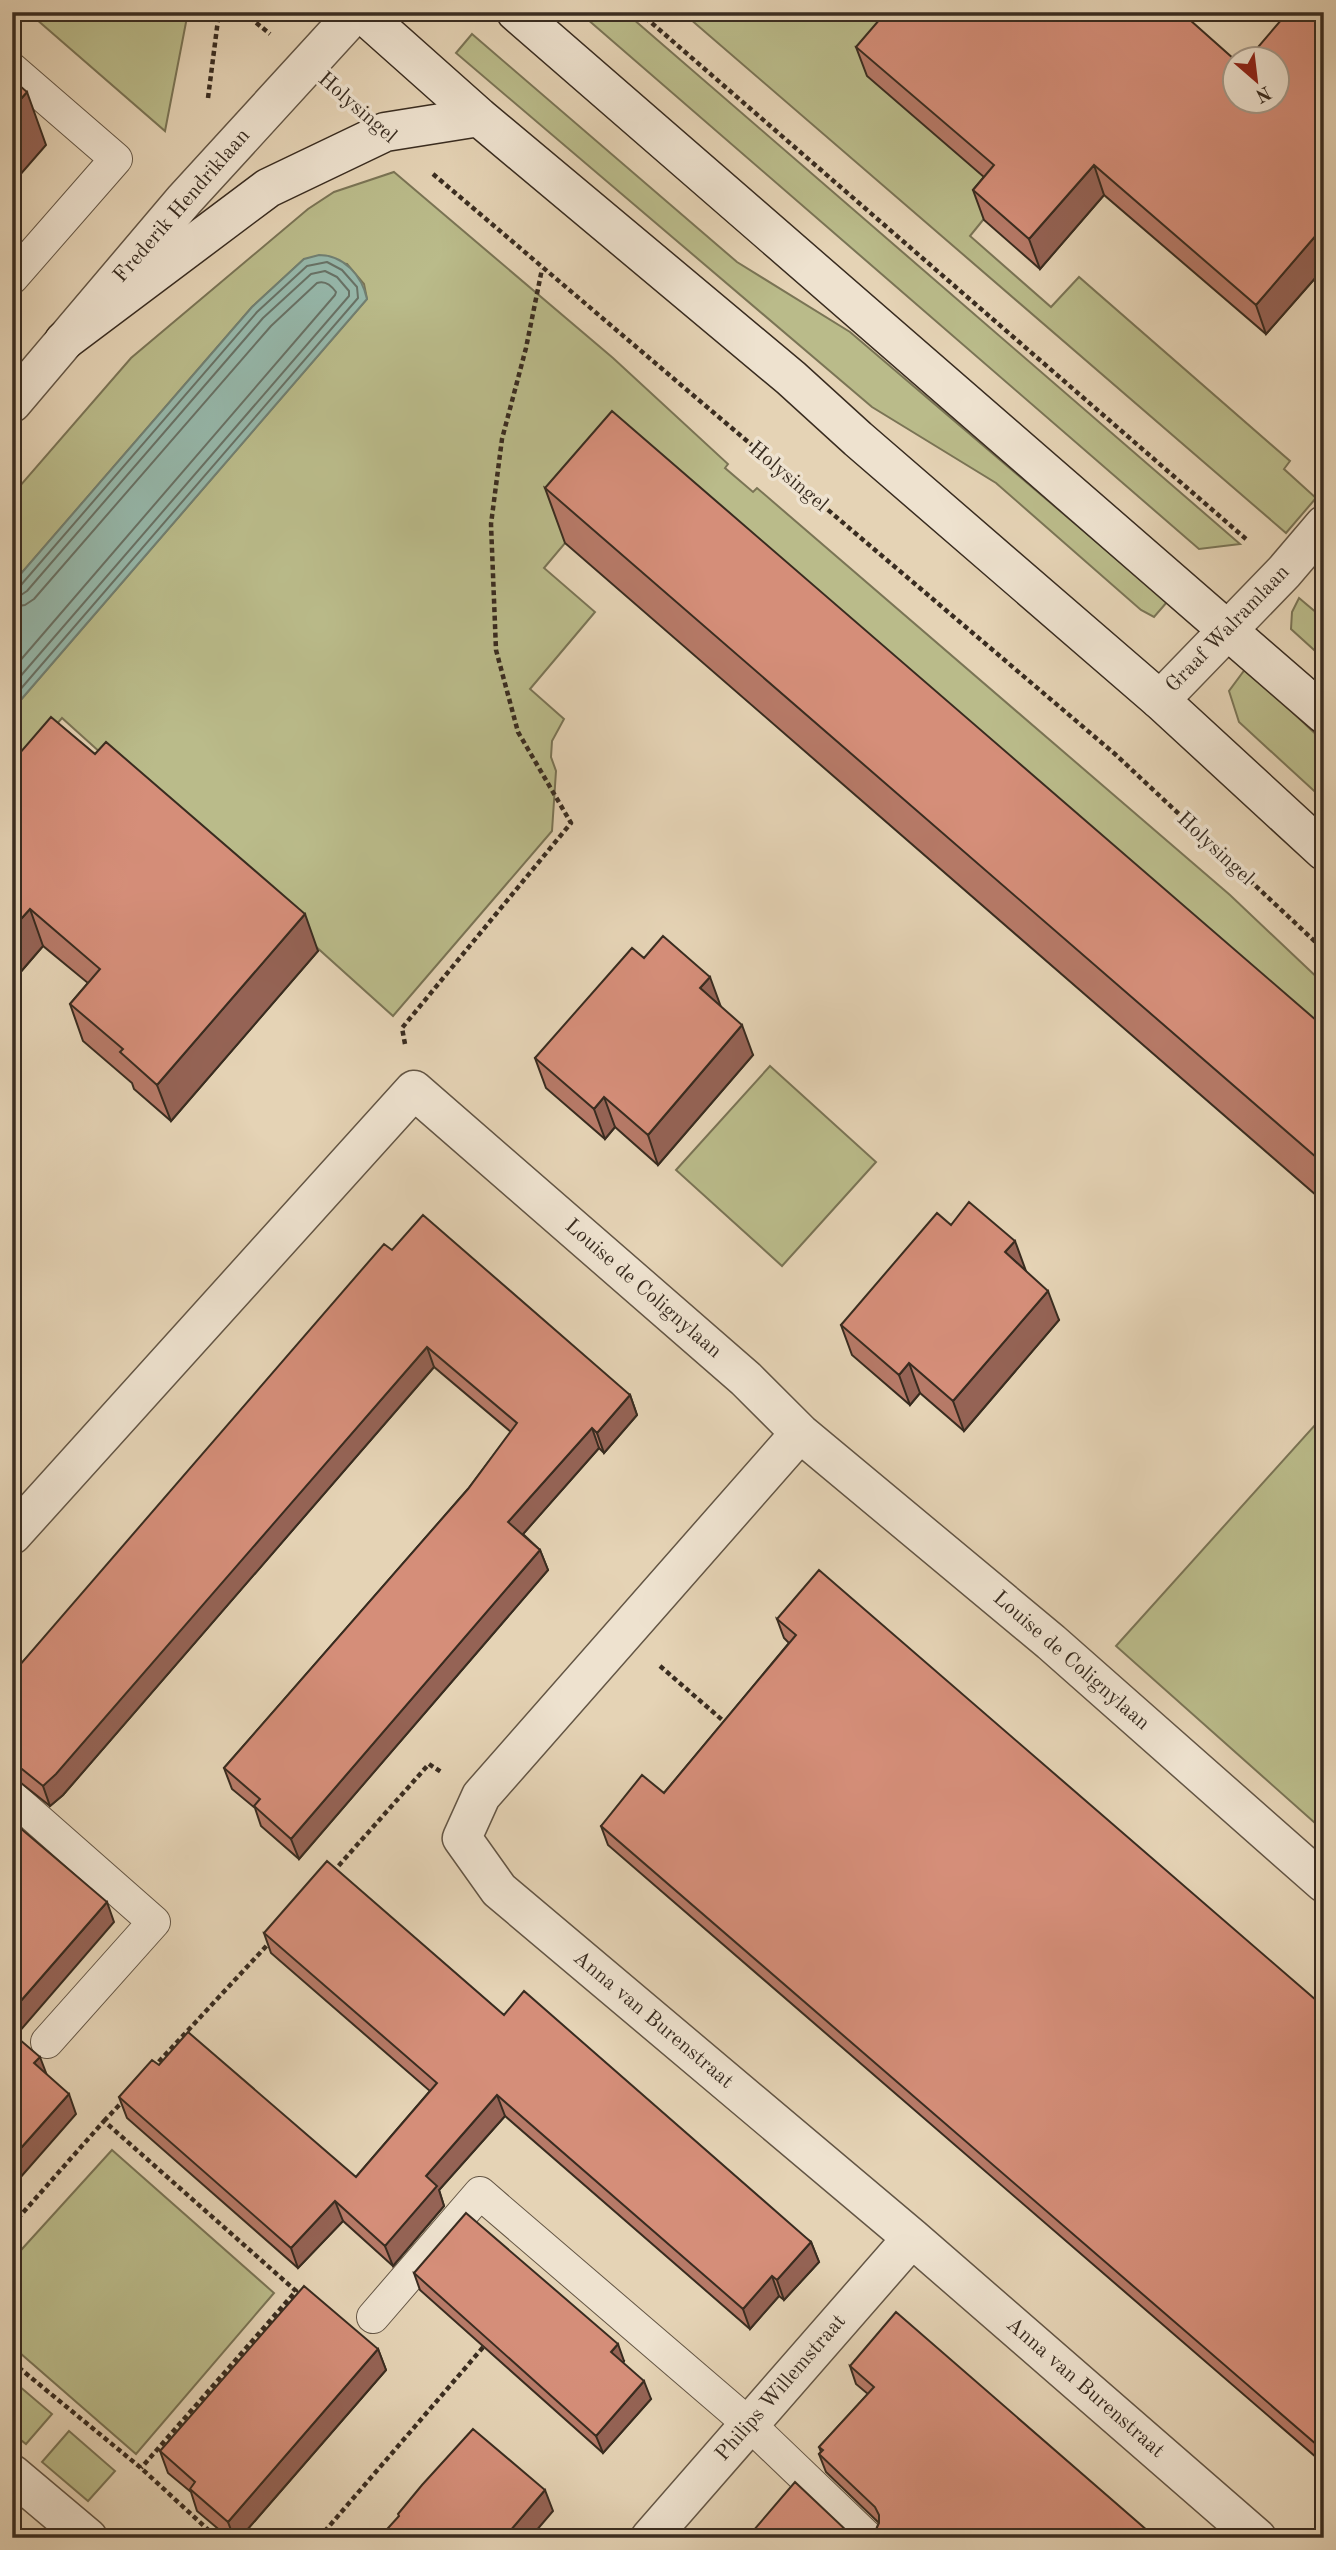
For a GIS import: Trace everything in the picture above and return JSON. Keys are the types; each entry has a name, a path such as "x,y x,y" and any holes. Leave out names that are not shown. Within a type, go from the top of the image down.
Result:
{"street":[{"name":"Frederik Hendriklaan","path":"12,403 184,200 356,12"},
{"path":"361,12 479,117 791,378 1160,700 1324,851"},
{"path":"516,12 1324,714"},
{"path":"64,341 268,187 385,132 479,117"},
{"name":"Graaf Walramlaan","path":"1160,700 1284,572 1324,526"},
{"path":"12,1535 414,1090"},
{"name":"Louise de Colignylaan","path":"414,1090 746,1380 800,1433 1051,1642 1324,1883"},
{"name":"Anna van Burenstraat","path":"800,1433 481,1796 462,1838 499,1890 912,2238 1257,2538"},
{"name":"Philips Willemstraat","path":"650,2538 912,2238"},
{"path":"12,2474 88,2538"}],"lane":[{"path":"12,69 116,159 12,278"},
{"path":"12,1797 154,1922 47,2042"},
{"path":"373,2317 480,2193 749,2424 868,2538"}],"path":[{"name":"Holysingel","path":"243,12 309,65"},
{"path":"639,12 1284,572"},
{"name":"Holysingel","path":"385,132 542,269 1115,754 1324,950"},
{"path":"414,1090 402,1028 571,823 518,732 496,650 491,524 502,439 526,348 542,269"},
{"path":"623,1634 738,1734"},
{"path":"328,1878 429,1764 481,1796"},
{"path":"151,2070 274,1937"},
{"path":"12,2225 133,2090"},
{"path":"104,2121 296,2291 141,2468"},
{"path":"319,2538 487,2342"},
{"path":"12,2362 141,2468 217,2538"}],"green space":[{"path":"28,12 188,12 165,131"},
{"path":"579,12 625,12 1240,544 1199,549"},
{"path":"682,12 922,12 1004,194 970,236 1051,307 1079,277 1290,461 1284,469 1316,498 1286,533"},
{"path":"472,34 737,262 850,332 1167,602 1154,617 1141,610 996,483 872,407 456,53"},
{"path":"394,172 613,358 728,464 725,468 753,492 757,488 1230,895 1324,984 1324,1065 565,543 544,568 595,612 530,689 564,719 552,741 551,757 556,771 552,831 393,1016 62,718 12,775 12,710 367,299 364,284 347,264 304,259 252,307 12,584 12,495 131,358 308,209 334,192"},
{"path":"1299,598 1324,619 1324,659 1291,629 1292,612"},
{"path":"1246,668 1324,742 1324,800 1239,722 1229,691"},
{"path":"770,1066 876,1162 782,1266 676,1170"},
{"path":"1324,1415 1324,1831 1116,1646"},
{"path":"112,2150 274,2293 136,2454 12,2346 12,2260"},
{"path":"12,2380 52,2414 26,2444 12,2433"},
{"path":"69,2431 115,2471 88,2501 42,2462"}],"water":[{"path":"319,255 336,259 350,268 361,282 367,299 12,710 12,584 252,307 304,259"}],"building":[{"path":"886,12 1181,12 1220,47 1220,116 1290,116 1290,46 1259,46 1288,12 1324,12 1324,226 1256,305 1094,165 1029,239 973,190 994,165 856,47"},
{"path":"12,79 27,92 12,109"},
{"path":"612,411 1324,1027 1324,1164 545,488"},
{"path":"51,717 95,754 106,742 305,914 157,1085 120,1052 123,1049 70,1004 100,969 30,909 12,929 12,762"},
{"path":"663,936 710,977 700,988 742,1025 648,1135 604,1097 594,1109 535,1058 632,948 644,958"},
{"path":"969,1202 1015,1241 1005,1252 1048,1291 953,1401 909,1363 899,1375 841,1325 937,1213 951,1225"},
{"path":"423,1215 630,1395 597,1433 592,1428 508,1522 540,1550 291,1839 254,1806 260,1799 224,1768 468,1489 517,1423 427,1347 43,1786 12,1761 12,1674 384,1244 392,1250"},
{"path":"819,1570 1324,2007 1324,2451 601,1826 642,1775 664,1793 796,1635 777,1619"},
{"path":"12,1821 107,1902 12,2011"},
{"path":"327,1861 504,2015 524,1991 811,2242 777,2280 772,2276 743,2309 497,2095 426,2176 437,2186 385,2246 335,2201 291,2248 119,2097 152,2060 159,2065 188,2032 356,2177 437,2083 264,1933"},
{"path":"12,2033 40,2057 34,2063 69,2094 12,2158"},
{"path":"466,2213 618,2344 611,2352 644,2381 596,2436 414,2273"},
{"path":"304,2286 378,2349 228,2522 190,2489 195,2482 160,2451"},
{"path":"896,2312 1156,2538 866,2538 875,2532 879,2523 875,2507 819,2454 823,2450 819,2447 874,2387 850,2366"},
{"path":"473,2429 545,2490 504,2538 379,2538 422,2485"},
{"path":"795,2482 849,2533 858,2538 747,2538"}]}
